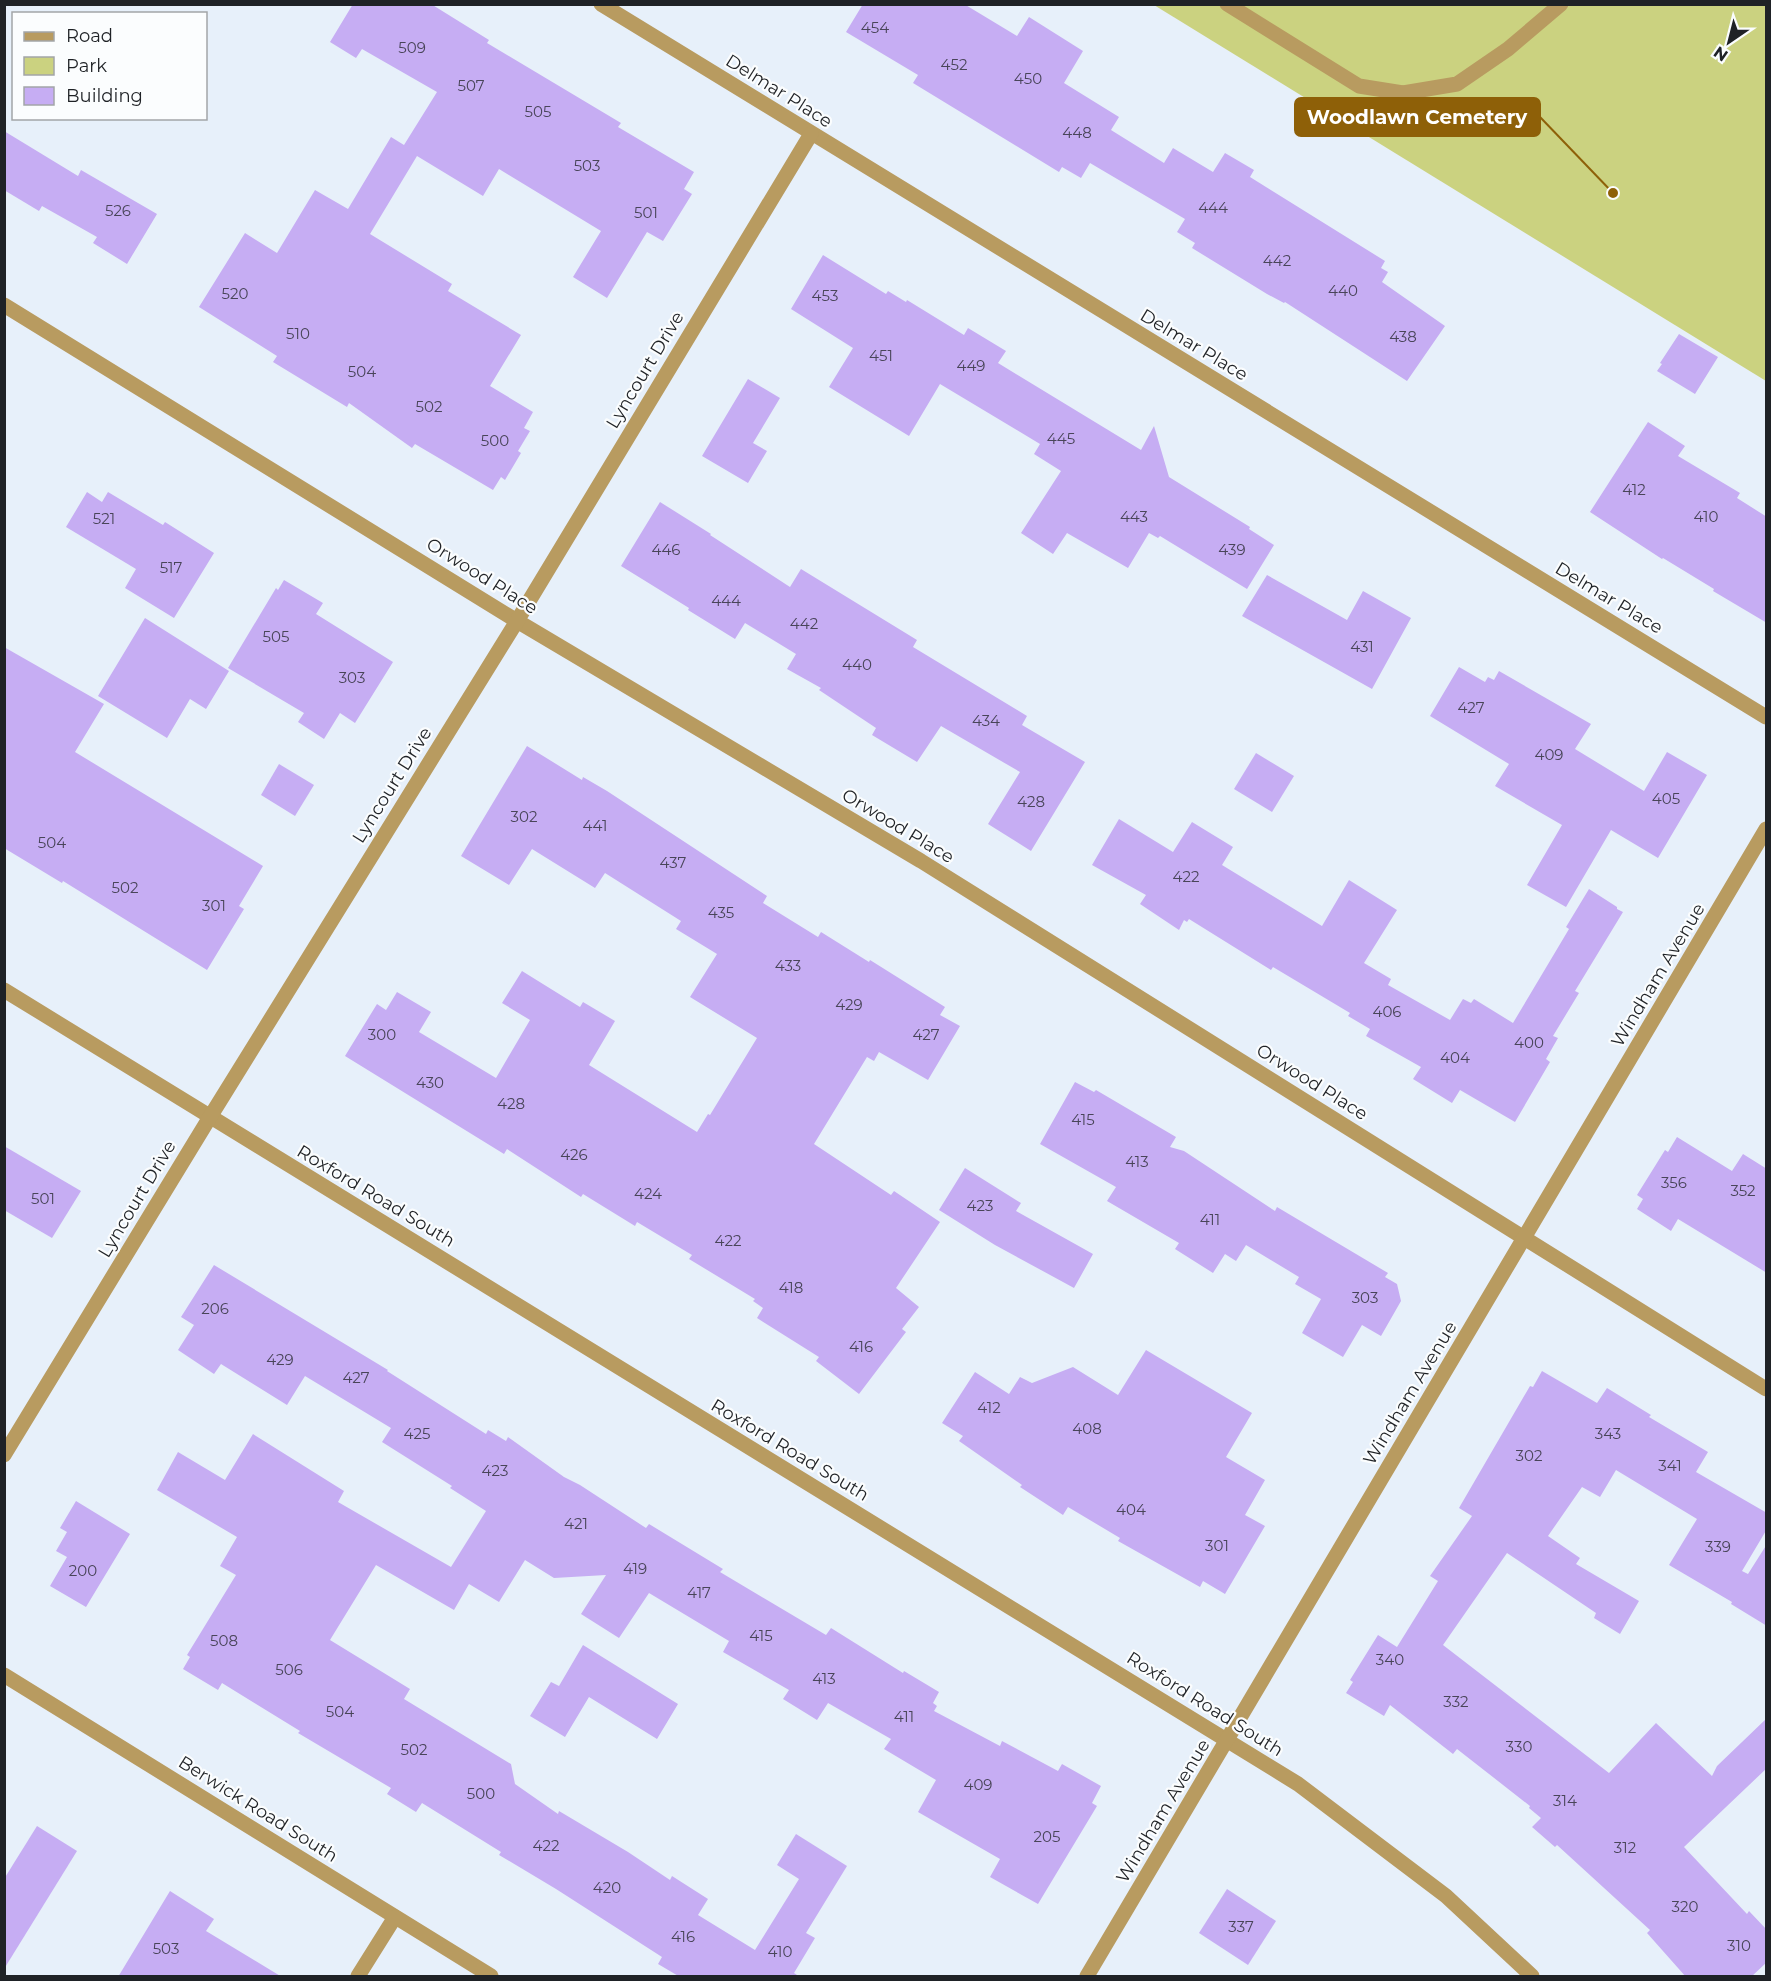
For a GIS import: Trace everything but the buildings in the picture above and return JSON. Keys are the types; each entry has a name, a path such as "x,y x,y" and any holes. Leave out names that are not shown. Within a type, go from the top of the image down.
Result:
{"street":[{"name":"Delmar Place","path":"601,4 1767,717"},
{"path":"1227,4 1359,86 1403,93 1457,84 1508,49 1561,4"},
{"name":"Lyncourt Drive","path":"4,1455 517,621 811,134"},
{"name":"Orwood Place","path":"4,305 517,621 921,861 1767,1389"},
{"name":"Windham Avenue","path":"1087,1977 1767,829"},
{"name":"Roxford Road South","path":"4,990 1298,1785 1446,1896 1532,1977"},
{"name":"Berwick Road South","path":"4,1675 491,1977"},
{"path":"358,1977 395,1917"}],"green space":[{"path":"1154,5 1766,5 1766,381"}],"place":[{"name":"Woodlawn Cemetery","path":"1613,193"}]}
